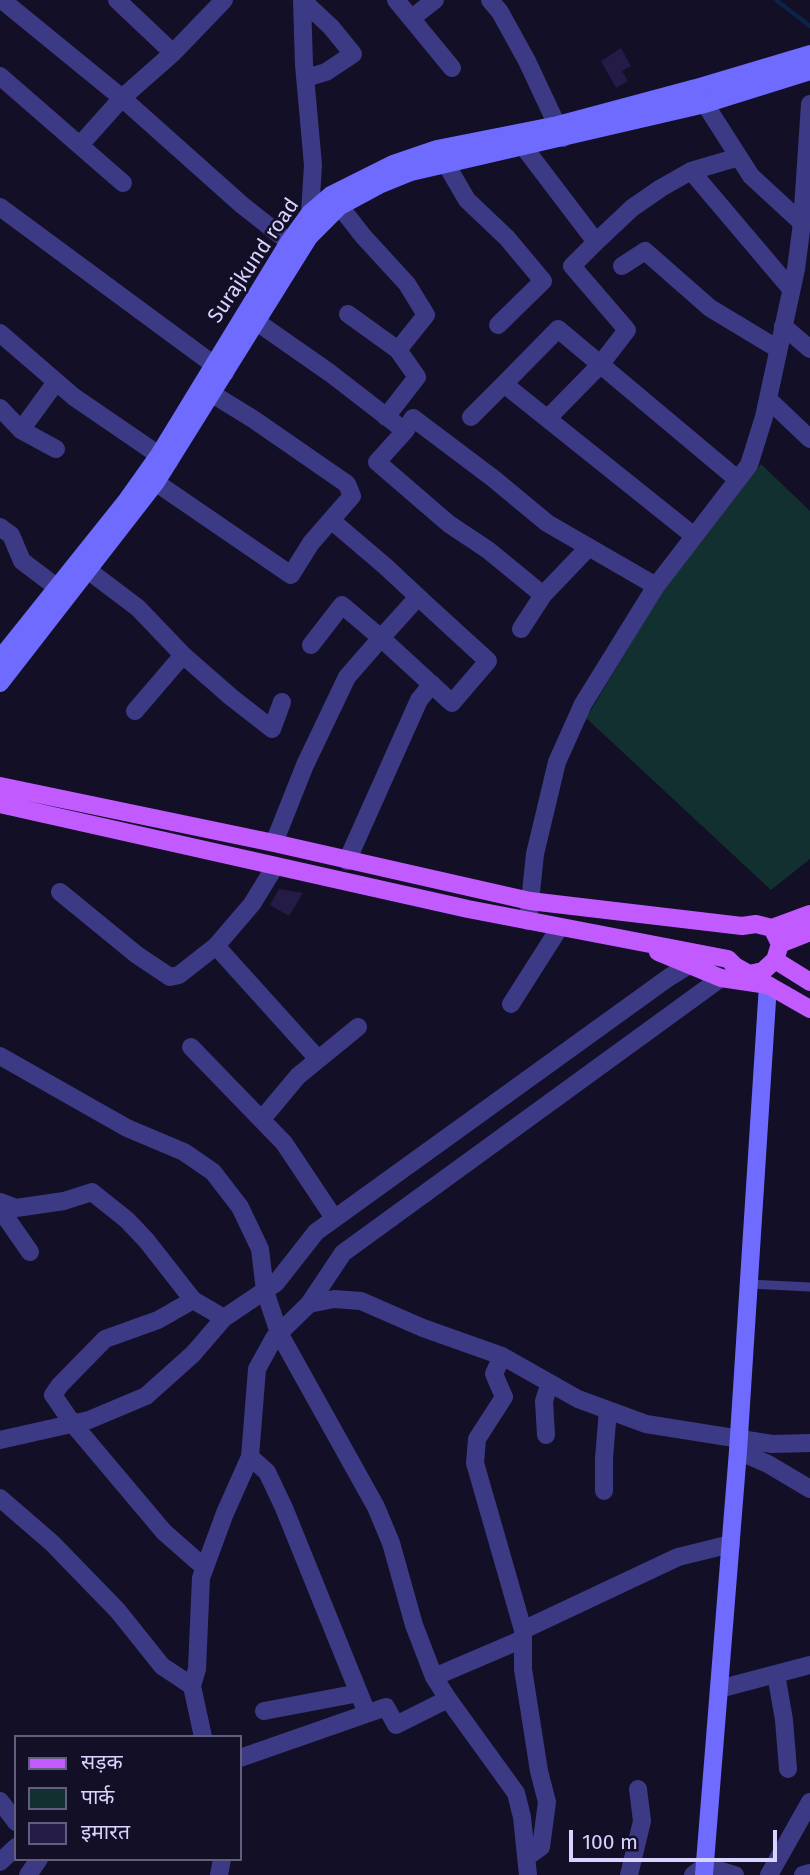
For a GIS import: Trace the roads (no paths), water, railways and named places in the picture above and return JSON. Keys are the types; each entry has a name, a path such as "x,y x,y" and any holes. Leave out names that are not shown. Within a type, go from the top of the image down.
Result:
{"main road":[{"path":"0,786 278,844 530,901 742,926 771,939 810,982"},
{"path":"0,804 528,921 728,958 735,967 749,974 763,971 771,939 810,914"},
{"path":"275,866 278,844"},
{"path":"771,939 810,932"},
{"path":"648,942 660,954 721,978 768,985 810,1009"}],"street":[{"path":"0,207 219,369 257,322 295,246 242,205 122,98 2,0"},
{"path":"117,0 173,53"},
{"path":"80,145 122,98 173,53 224,0"},
{"path":"302,0 315,218"},
{"path":"302,0 331,27 353,54 326,72 306,78"},
{"path":"396,0 452,68"},
{"path":"412,18 435,0"},
{"path":"490,0 500,12 527,61 560,131"},
{"path":"498,325 543,281 507,238 467,200 441,156 523,146 560,131 705,104 809,61"},
{"name":"Surajkund road","path":"0,659 27,635 151,478 295,246 315,218 335,200 393,164 560,131 696,88 809,61"},
{"path":"0,76 123,183"},
{"path":"705,104 751,176 802,223"},
{"path":"528,921 535,854 557,762 583,704 656,586 749,465 768,399 791,289 802,223 810,104"},
{"path":"523,146 596,242"},
{"path":"549,417 600,365 627,330 572,266 632,208 691,171 739,157"},
{"path":"691,171 791,289"},
{"path":"335,200 363,236 407,284 426,315 398,350"},
{"path":"622,267 645,251 710,308 778,349"},
{"path":"348,314 398,350 417,377 386,417"},
{"path":"257,322 405,431"},
{"path":"783,326 810,349"},
{"path":"471,417 558,329 737,480"},
{"path":"0,333 74,397 164,459"},
{"path":"21,430 56,382"},
{"path":"504,384 549,417 694,536"},
{"path":"151,478 291,575 311,543 352,496 347,484 253,419 207,391"},
{"path":"768,399 810,439"},
{"path":"0,408 21,430 56,449"},
{"path":"543,595 488,550 449,524 377,462 413,418 547,523 656,586"},
{"path":"311,645 342,605 452,702 488,662 331,520"},
{"path":"0,527 11,535 22,561 62,591"},
{"path":"521,629 543,595 588,548"},
{"path":"84,566 138,608 183,654 272,729 282,702"},
{"path":"278,844 305,765 347,677 418,597"},
{"path":"0,683 27,635"},
{"path":"135,711 183,654"},
{"path":"347,861 419,700 432,684"},
{"path":"60,891 138,955 170,977 179,975 216,946 252,905 275,866"},
{"path":"511,1004 560,927"},
{"path":"216,946 318,1059"},
{"path":"0,1440 73,1424 146,1396 193,1354 224,1318 276,1283 316,1232 689,965"},
{"path":"203,1735 192,1686 197,1669 201,1578 225,1513 250,1457 257,1369 279,1333 309,1304 343,1254 721,978"},
{"path":"735,1875 701,1872 739,1444 768,985"},
{"path":"262,1119 298,1076 358,1027"},
{"path":"191,1047 284,1143 334,1218"},
{"path":"0,1056 127,1128 184,1152 213,1172 240,1206 260,1249 265,1291 279,1333 376,1507 391,1543 414,1625 434,1677 516,1793 527,1866"},
{"path":"0,1202 16,1208 92,1192 146,1240 193,1300 224,1318"},
{"path":"0,1209 30,1252"},
{"path":"309,1304 334,1299 361,1301 423,1328 502,1356 578,1399 646,1424 739,1444 810,1443"},
{"path":"193,1300 158,1320 105,1339 53,1395 73,1424 164,1532 205,1568"},
{"path":"502,1356 494,1374 504,1397 477,1439 475,1463 523,1634 523,1669 539,1771 547,1802 541,1847 527,1866"},
{"path":"545,1435 544,1401 550,1383"},
{"path":"604,1491 608,1410"},
{"path":"739,1444 810,1489"},
{"path":"250,1457 267,1472 368,1713"},
{"path":"0,1498 52,1543 118,1611 162,1666 192,1686"},
{"path":"434,1677 678,1557 731,1544"},
{"path":"719,1689 810,1665"},
{"path":"776,1674 784,1720 788,1769"},
{"path":"264,1711 359,1693"},
{"path":"242,1757 386,1706 396,1726 447,1699"},
{"path":"629,1875 642,1821 638,1789"},
{"path":"0,1801 14,1819"},
{"path":"769,1875 810,1802"},
{"path":"0,1862 14,1849"},
{"path":"803,1875 810,1873"}],"lane":[{"path":"749,1284 810,1287"}],"waterway":[{"path":"776,0 810,26"}]}
